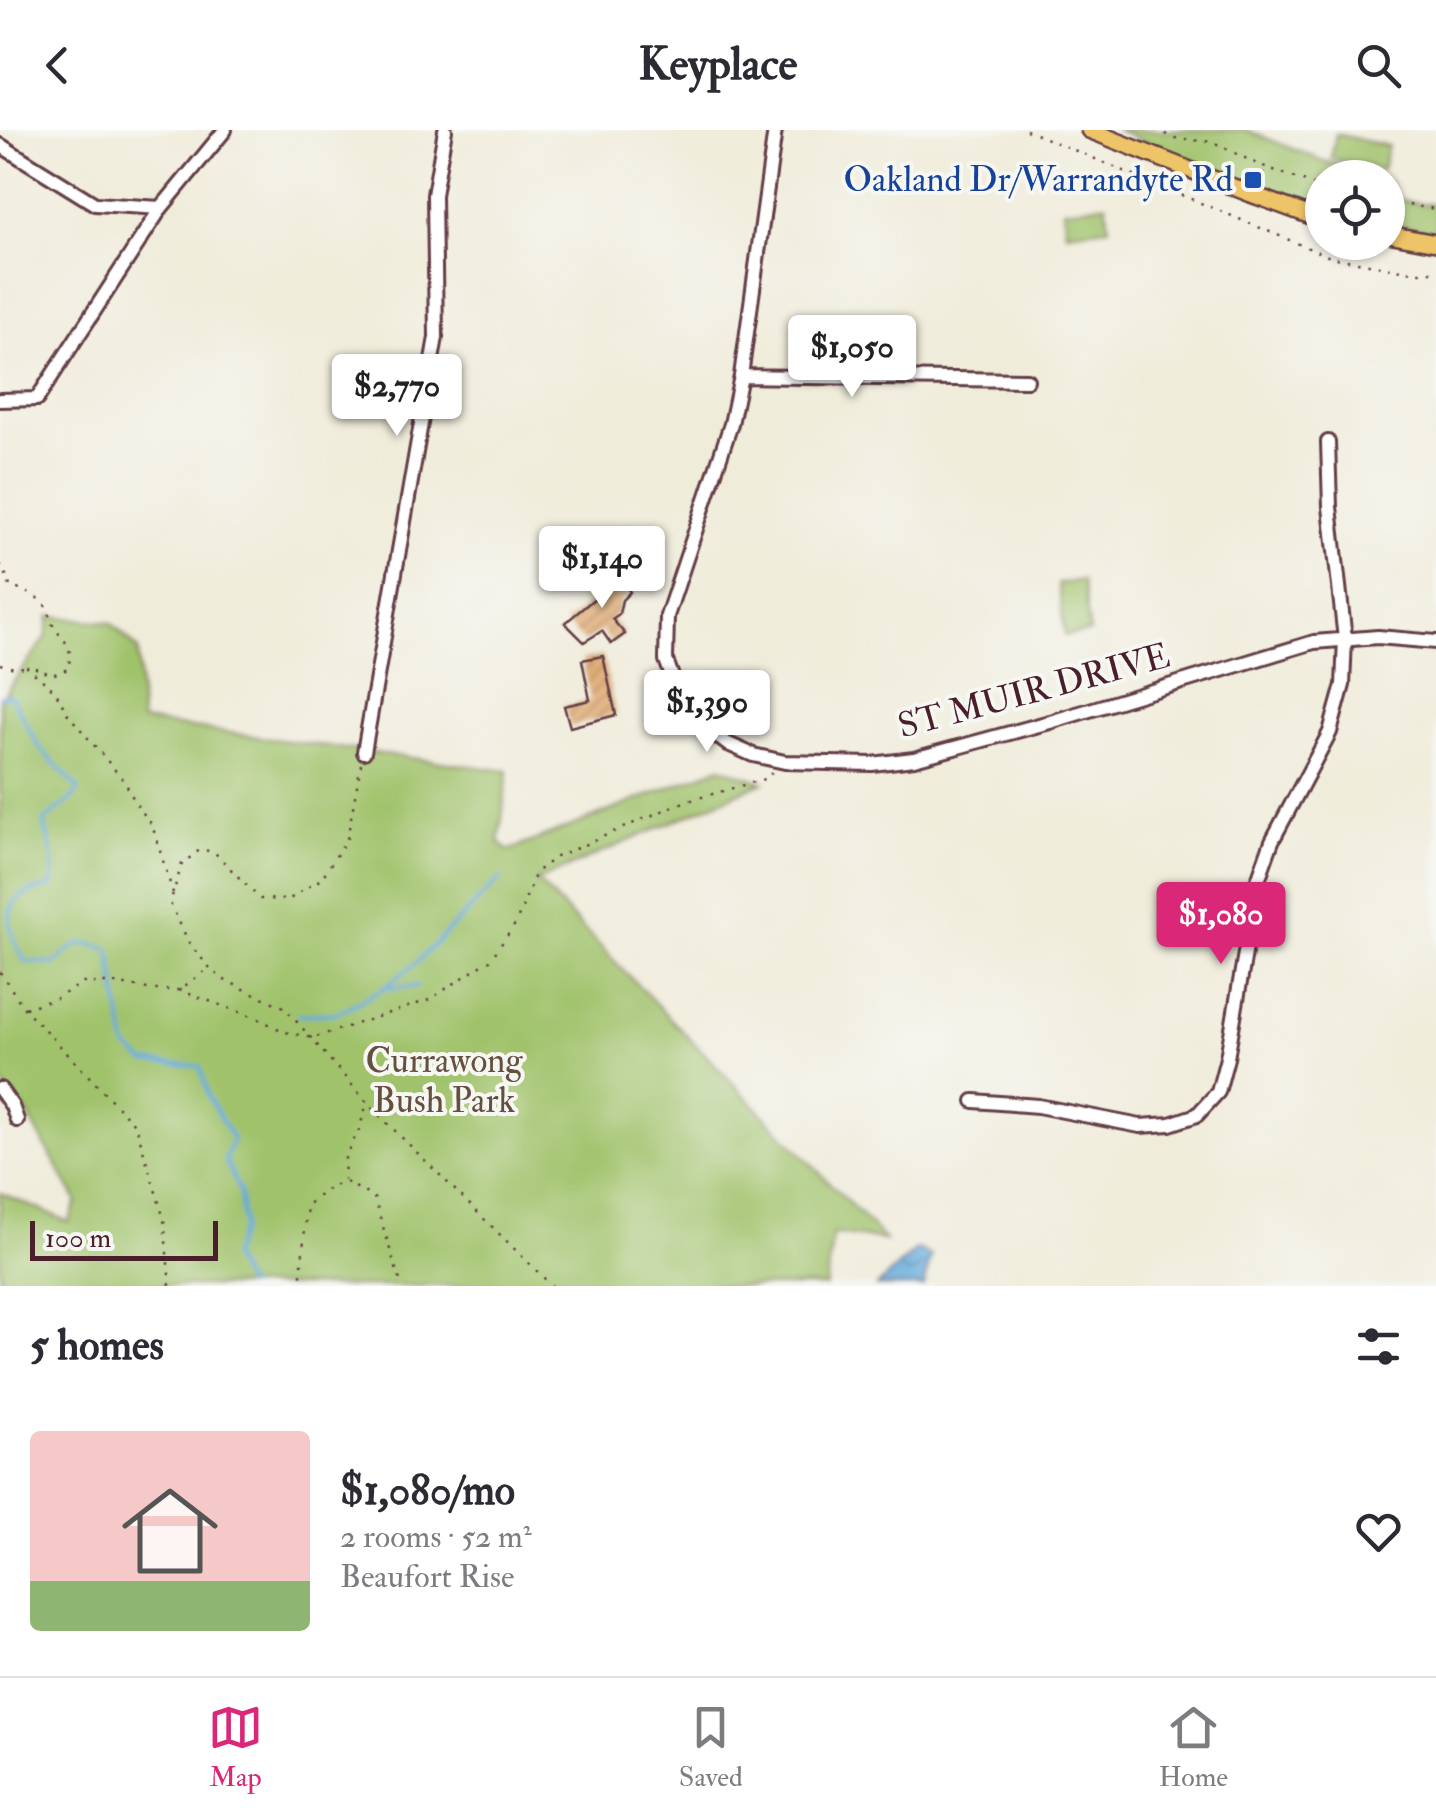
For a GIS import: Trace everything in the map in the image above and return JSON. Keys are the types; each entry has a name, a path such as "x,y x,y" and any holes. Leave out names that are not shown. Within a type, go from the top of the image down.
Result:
{"main road":[{"path":"1089,130 1305,214"},
{"path":"1405,237 1436,242"}],"street":[{"path":"0,400 37,399 160,208 225,130"},
{"path":"364,752 436,337 434,195 445,130"},
{"name":"ST MUIR DRIVE","path":"775,130 731,424 668,616 666,660 681,698 710,731 753,755 785,762 872,764 914,759 1314,642 1378,637 1436,642"},
{"path":"0,146 95,204 160,208"},
{"path":"741,376 1027,380"},
{"path":"974,1101 1038,1106 1140,1126 1170,1124 1197,1115 1218,1092 1257,883 1272,840 1330,732 1343,684 1344,639 1330,507 1328,442"},
{"path":"0,1089 17,1120"}],"path":[{"path":"1026,130 1330,257 1413,272 1436,272"},
{"path":"1155,130 1175,138 1213,142 1305,182"},
{"path":"1260,182 1265,167"},
{"path":"1405,204 1436,209"},
{"path":"0,564 10,586 44,603 52,625 65,638 71,653 68,669 52,676 30,664 14,668 0,664"},
{"path":"27,667 55,691 152,825 173,894"},
{"path":"364,752 347,839 321,879 288,900 260,899 216,853 201,849 182,864 170,904 190,945 210,968 222,979 284,1007 368,1102 552,1286"},
{"path":"24,1008 55,999 83,982 114,983 180,990 284,1032 313,1038 429,1000 490,960 516,923 536,872 556,857 678,804 764,780 785,762"},
{"path":"180,990 210,968"},
{"path":"0,972 24,1008 136,1126 164,1219 170,1286"},
{"path":"344,1181 345,1157 368,1102"},
{"path":"300,1286 307,1205 344,1181"},
{"path":"344,1181 374,1198 404,1286"}],"green space":[{"path":"1116,130 1246,130 1321,160 1305,160 1305,207"},
{"path":"1336,134 1388,146 1384,160 1331,158"},
{"path":"1405,201 1436,205 1436,232 1405,226"},
{"path":"1106,204 1109,227 1066,232 1063,209"},
{"path":"1082,580 1090,632 1065,636 1058,584"},
{"name":"Currawong Bush Park","path":"50,616 111,623 138,649 141,721 508,771 499,842 508,851 721,767 763,782 537,881 885,1240 833,1234 826,1286 0,1286 0,1193 69,1222 77,1201 26,1112 0,1080 0,700 46,638"}],"water":[{"path":"917,1249 931,1256 924,1286 877,1286"}],"building":[{"path":"616,569 630,592 622,600 619,614 612,619 625,634 611,644 602,631 584,642 565,623 601,593 595,583"},
{"path":"603,656 616,715 570,727 564,706 590,700 582,660"}],"waterway":[{"path":"0,696 11,696 39,747 79,789 44,822 53,861 52,886 24,895 14,904 10,919 17,945 25,961 55,964 80,945 110,950 126,1046 145,1062 200,1066 209,1098 233,1139 225,1160 240,1192 243,1226 231,1257 247,1286"},
{"path":"299,1015 338,1013 384,988 415,964 501,878"},
{"path":"387,988 417,986"}],"place":[{"name":"Oakland Dr/Warrandyte Rd","path":"1253,180"}]}
